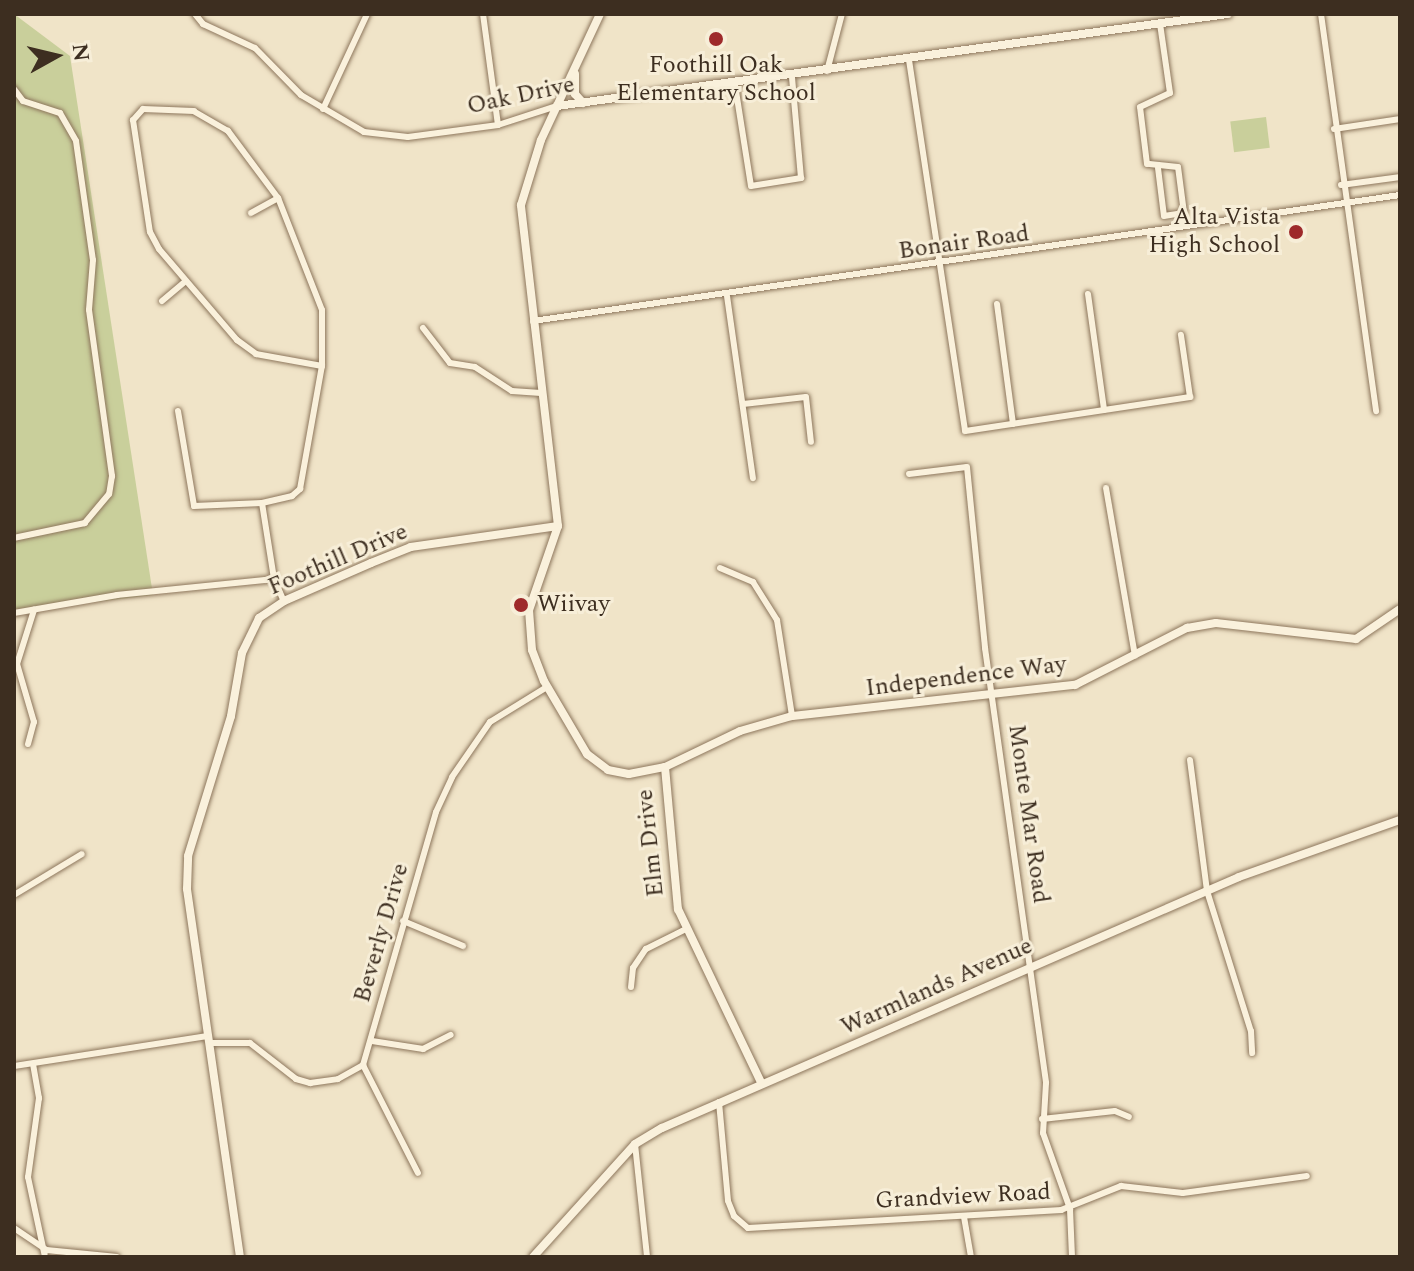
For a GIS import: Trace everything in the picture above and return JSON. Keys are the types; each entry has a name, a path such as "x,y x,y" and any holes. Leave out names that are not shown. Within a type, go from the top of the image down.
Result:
{"street":[{"name":"Oak Drive","path":"195,14 203,24 255,48 323,109 364,132 391,138 498,125 557,106 735,85 1228,14"},
{"path":"323,109 367,14"},
{"path":"483,14 498,125"},
{"path":"558,526 521,205 557,106 600,14"},
{"path":"827,71 842,14"},
{"path":"1321,14 1341,185 1376,411"},
{"path":"1158,168 1164,216 1184,213 1178,167 1158,168 1147,164 1140,107 1170,93 1160,24"},
{"path":"909,60 937,265 965,431 1190,397 1181,335"},
{"path":"576,65 573,87 583,103"},
{"path":"735,85 751,186 801,178 792,77"},
{"path":"14,89 23,101 60,113 76,141 93,260 87,298 112,476 109,494 85,523 70,530 14,538"},
{"path":"178,411 194,506 262,503 292,496 300,489 322,366 322,310 278,198 241,146 212,120 194,111 143,109 133,120 150,232 186,281 256,354 322,366"},
{"path":"1334,129 1400,119"},
{"path":"1341,185 1400,177"},
{"name":"Bonair Road","path":"533,321 727,296 1400,195"},
{"path":"251,213 278,198"},
{"path":"162,301 186,281"},
{"path":"1088,294 1104,410"},
{"path":"727,296 753,478"},
{"path":"997,304 1013,424"},
{"path":"423,328 450,363 475,367 512,391 541,393"},
{"path":"743,404 806,397 811,442"},
{"name":"Monte Mar Road","path":"909,474 967,467 993,695 1046,1083 1042,1119 1070,1209 1072,1257"},
{"path":"1106,488 1135,656"},
{"path":"262,503 274,579 284,601"},
{"name":"Foothill Drive","path":"240,1257 187,889 188,856 231,716 247,637 259,618 284,601 411,547 558,526"},
{"name":"Elm Drive","path":"558,526 529,610 532,650 547,687 587,754 601,765 629,774 665,767 672,885 686,929 762,1084"},
{"path":"720,568 753,582 777,620 792,716"},
{"path":"14,613 117,595 274,579"},
{"name":"Independence Way","path":"665,767 740,731 792,716 1075,685 1187,628 1216,623 1356,639 1400,609"},
{"path":"28,744 34,722 17,664 34,610"},
{"name":"Beverly Drive","path":"363,1065 403,921 452,777 490,722 547,687"},
{"path":"1190,760 1207,891 1251,1031 1252,1053"},
{"name":"Warmlands Avenue","path":"533,1257 635,1144 719,1102 1207,891 1400,820"},
{"path":"14,895 82,854"},
{"path":"403,921 463,946"},
{"path":"631,987 640,955 686,929"},
{"path":"372,1041 423,1049 451,1035"},
{"path":"14,1066 208,1040 250,1043 296,1079 310,1083 338,1079 363,1065 418,1173"},
{"path":"33,1064 39,1098 28,1177 46,1254"},
{"name":"Grandview Road","path":"719,1102 728,1201 734,1216 748,1228 1070,1209 1121,1186 1183,1193 1307,1176"},
{"path":"1042,1119 1115,1111 1129,1117"},
{"path":"635,1144 647,1257"},
{"path":"964,1217 971,1257"},
{"path":"14,1228 46,1254 117,1257"}],"green space":[{"path":"14,14 70,56 153,595 14,612"},
{"path":"1266,117 1270,148 1234,152 1230,121"}],"place":[{"name":"Foothill Oak Elementary School","path":"716,39"},
{"name":"Alta Vista High School","path":"1296,232"},
{"name":"Wiivay","path":"521,605"}]}
